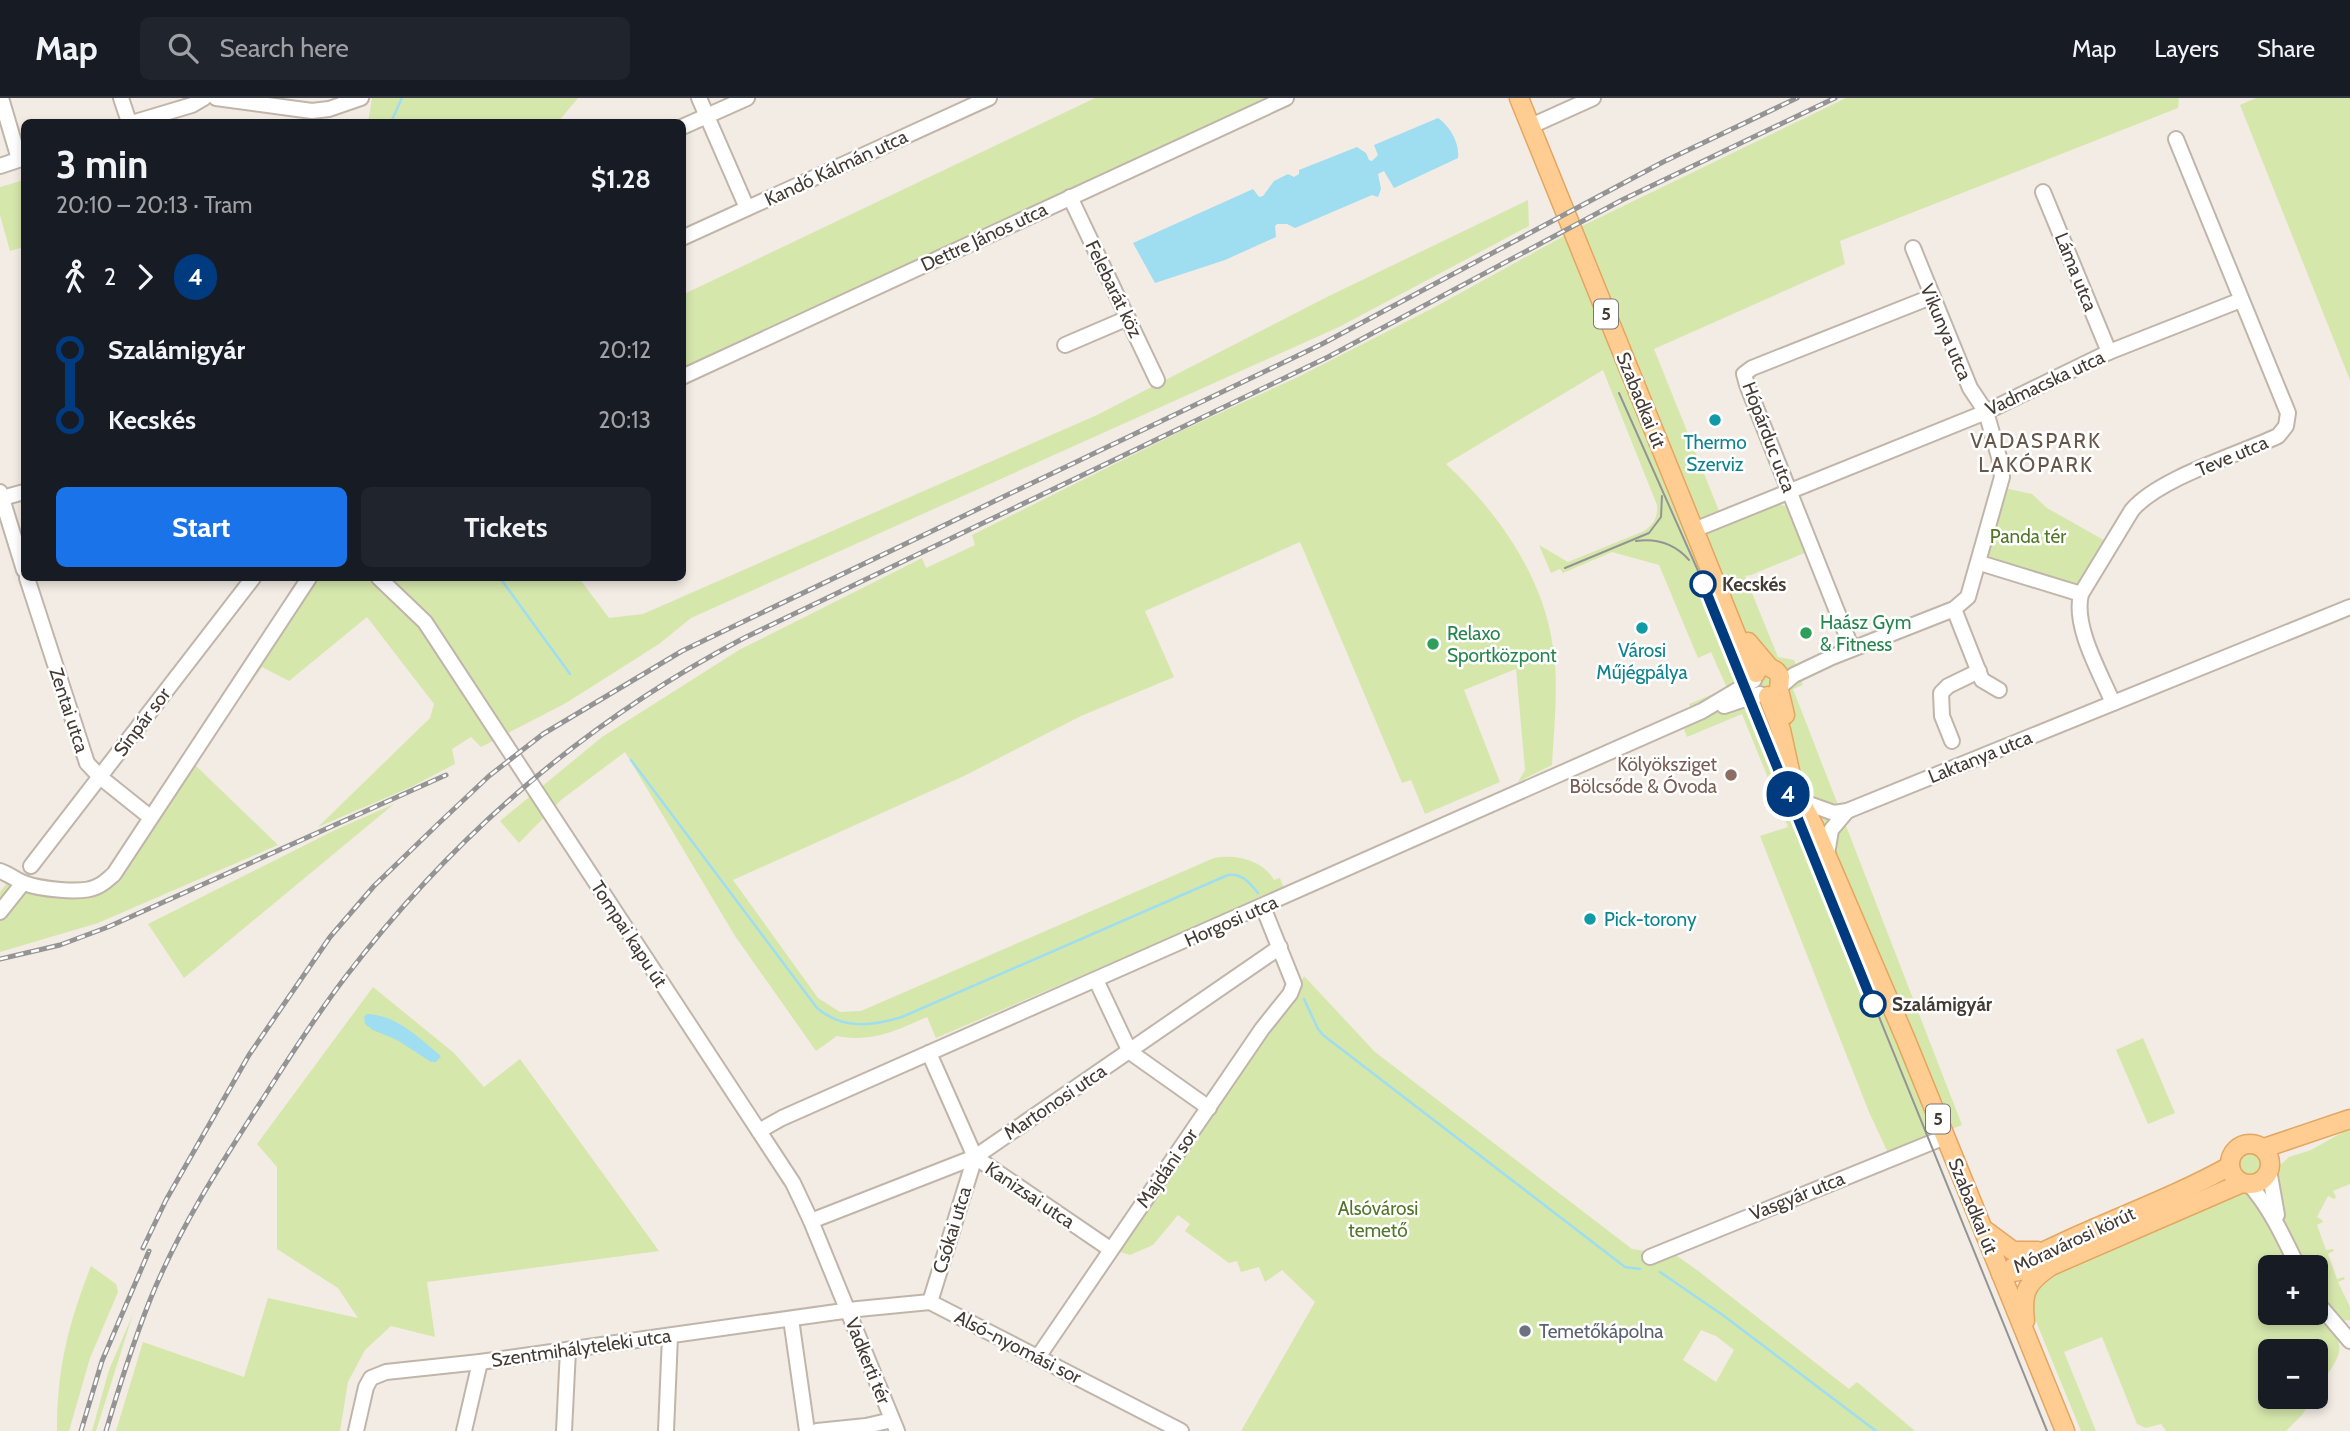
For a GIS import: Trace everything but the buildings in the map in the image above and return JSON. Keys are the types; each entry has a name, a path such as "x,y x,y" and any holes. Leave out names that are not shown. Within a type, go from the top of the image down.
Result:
{"main road":[{"name":"Szabadkai út","path":"1519,98 1733,624 1767,682 1814,826"},
{"name":"Szabadkai út","path":"1767,682 1782,730 1794,789 1814,826 2065,1431"},
{"path":"2264,1148 2342,1122"},
{"path":"2270,1168 2270,1159 2264,1148 2252,1143 2244,1144 2232,1154 2230,1166 2236,1178 2246,1183 2258,1183 2270,1168 2342,1122"},
{"name":"Móravárosi körút","path":"2048,1258 2230,1166"},
{"name":"Móravárosi körút","path":"2001,1274 2246,1183"},
{"path":"1983,1228 2013,1251 2030,1252 2048,1258 2024,1294 2026,1336"}],"street":[{"path":"1,98 21,156"},
{"path":"121,98 127,119"},
{"path":"145,119 192,105 204,98"},
{"path":"216,98 312,111 362,98"},
{"path":"699,98 747,208"},
{"path":"686,125 747,98"},
{"name":"Kandó Kálmán utca","path":"686,236 989,98"},
{"name":"Dettre János utca","path":"686,375 1286,98"},
{"path":"1531,127 1593,98"},
{"name":"Teve utca","path":"2081,594 2139,501 2160,487 2278,436 2286,426 2288,413 2282,397 2176,139"},
{"path":"0,166 21,159"},
{"name":"Láma utca","path":"2043,192 2109,352"},
{"name":"Felebarát köz","path":"1070,197 1157,380"},
{"name":"Vikunya utca","path":"1913,248 1970,388 1986,412 2002,477 1980,563 1968,597 1954,609"},
{"name":"Hópárduc utca","path":"1852,649 1746,385 1744,374 1752,368 1931,297"},
{"name":"Vadmacska utca","path":"1694,530 1986,412 2109,352 2241,300"},
{"path":"1065,345 1128,318"},
{"path":"21,492 1,495 21,560"},
{"path":"1980,563 2081,594 2078,608 2083,631 2113,703"},
{"name":"Zentai utca","path":"28,581 78,743 87,763 100,777 150,817"},
{"name":"Sínpár sor","path":"31,866 251,581"},
{"path":"0,871 23,883 78,890 97,887 114,874 307,581"},
{"name":"Tompai kapu út","path":"382,581 425,622 793,1183 847,1310"},
{"name":"Laktanya utca","path":"1847,811 2350,607"},
{"path":"1954,609 1982,680 1999,690"},
{"name":"Horgosi utca","path":"759,1131 782,1118 1767,682 1794,675 1832,657 1954,609"},
{"path":"1952,741 1941,716 1941,692 1948,685 1979,671"},
{"path":"1809,804 1834,813 1847,811"},
{"path":"1826,855 1831,830 1847,811"},
{"path":"0,912 23,883"},
{"path":"1263,907 1280,947"},
{"name":"Majdáni sor","path":"1038,1357 1262,1029 1290,994 1294,979 1280,947"},
{"name":"Martonosi utca","path":"811,1221 975,1157 1280,947"},
{"path":"1096,980 1130,1052 1209,1108"},
{"name":"Kanizsai utca","path":"929,1053 975,1157 1110,1249"},
{"name":"Vasgyár utca","path":"1650,1257 1945,1137"},
{"name":"Csókai utca","path":"930,1302 975,1157"},
{"path":"2270,1168 2273,1199 2281,1230"},
{"path":"2246,1183 2261,1197 2292,1255"},
{"path":"847,1310 930,1302"},
{"name":"Alsó-nyomási sor","path":"930,1302 1181,1431"},
{"name":"Vadkerti tér","path":"792,1320 847,1310 894,1426 817,1431"},
{"path":"2328,1315 2350,1341"},
{"path":"792,1320 807,1431"},
{"name":"Szentmihályteleki utca","path":"354,1430 366,1387 371,1378 386,1372 792,1320"},
{"path":"666,1431 670,1336"},
{"path":"564,1431 568,1350"},
{"path":"464,1431 480,1362"}],"green space":[{"path":"372,98 578,98 560,119 368,119"},
{"path":"1095,98 1265,98 686,372 686,293"},
{"path":"1846,98 2179,98 2178,108 1840,241 1845,264 1654,349 1723,521 1774,502 1790,508 1807,552 1745,576 1778,657 1794,660 1803,685 1793,689 1962,1125 1888,1153 1869,1112 1760,836 1788,827 1742,714 1687,737 1684,729 1697,721 1689,704 1727,688 1711,652 1698,658 1659,565 1612,552 1563,573 1560,569 1551,573 1539,545 1568,562 1644,531 1656,517 1657,505 1603,370 1446,464 1500,524 1539,595 1548,621 1555,662 1556,706 1552,765 1518,782 1525,770 1516,669 1464,690 1500,782 1425,814 1411,780 1402,783 1300,542 1145,611 1174,677 1081,716 964,776 733,880 818,998 840,1012 861,1011 1214,858 1249,860 1264,868 1274,880 1280,878 1284,889 936,1038 927,1017 872,1037 837,1036 816,1051 735,936 625,752 561,800 519,843 500,821 602,737 739,650 922,558 926,568 975,545 972,535 1181,431 1300,376 1433,308 1582,226"},
{"path":"2256,98 2350,98 2350,380 2240,105"},
{"path":"21,181 21,248 10,251 0,215 0,187"},
{"path":"1528,200 1529,226 1339,327 691,618 659,644 566,703 481,747 471,737 452,749 455,764 411,787 318,827 430,718 434,704 367,617 289,681 262,667 194,764 278,845 98,923 0,952 0,892 16,871 40,882 101,881 298,581 581,581 609,618 643,614 1097,415 1327,297"},
{"name":"Panda tér","path":"2004,488 2032,494 2047,508 2109,543 2081,586 1989,560 1987,556"},
{"path":"394,804 184,978 148,924 333,831"},
{"name":"Alsóvárosi temető","path":"1304,976 1375,1052 1632,1249 1677,1256 1849,1389 1857,1382 1915,1431 1241,1431 1315,1302 1282,1270 1265,1282 1259,1267 1241,1272 1237,1261 1229,1263 1185,1231 1190,1224 1178,1215 1153,1245 1130,1255 1117,1251 1274,1019 1293,1001","holes":["1701,1330 1716,1336 1734,1350 1716,1382 1683,1360"]},
{"path":"373,987 454,1053 484,1087 520,1059 659,1251 427,1282 435,1337 391,1326 365,1350 348,1382 340,1431 116,1431 143,1342 244,1377 268,1298 358,1318 338,1288 277,1249 277,1167 257,1144"},
{"path":"2143,1038 2175,1113 2148,1124 2116,1050"},
{"path":"2350,1128 2350,1184 2333,1191 2336,1197 2334,1199 2328,1196 2317,1217 2323,1222 2317,1225 2326,1250 2334,1251 2328,1254 2337,1279 2345,1279 2338,1282 2350,1307 2350,1320 2337,1321 2328,1308 2328,1255 2297,1255 2289,1238 2273,1181 2277,1168 2289,1157 2311,1150"},
{"path":"2250,1149 2260,1153 2264,1163 2260,1173 2250,1177 2240,1173 2236,1163 2240,1153"},
{"path":"2233,1190 2250,1190 2287,1255 2258,1255 2258,1325 2328,1324 2338,1341 2337,1357 2328,1374 2328,1339 2258,1339 2258,1409 2306,1409 2286,1431 2166,1431 2161,1424 2146,1428 2137,1424 2102,1337 2064,1352 2096,1431 2081,1431 2028,1302 2045,1277"},
{"path":"91,1266 116,1284 118,1292 90,1358 69,1431 57,1431 59,1387 65,1347"},
{"path":"133,1314 96,1431 92,1431 109,1370"}],"water":[{"path":"1438,118 1453,136 1458,158 1394,188 1384,171 1378,174 1381,189 1378,197 1372,195 1295,228 1287,224 1277,224 1276,237 1225,260 1155,283 1133,243 1253,189 1259,197 1263,196 1274,181 1288,174 1294,177 1299,174 1299,170 1357,147 1372,161 1378,155 1374,145"},
{"path":"367,1014 378,1015 398,1023 441,1056 436,1062 431,1062 397,1040 373,1030 365,1024 364,1017"}],"waterway":[{"path":"392,119 402,98"},
{"path":"502,581 570,674"},
{"path":"631,760 817,1008 847,1023 869,1024 902,1017 1228,875 1242,877 1258,893"},
{"path":"1304,999 1323,1035 1625,1267 1640,1269"},
{"path":"1660,1272 1724,1316 1876,1431"}],"tram line":[{"path":"1619,393 1699,573 2047,1431"},
{"path":"1565,568 1649,533 1661,517 1662,496"},
{"path":"1636,541 1666,543 1689,560"},
{"name":"4","path":"1703,584 1873,1004"}],"railway":[{"path":"143,1248 166,1200 249,1055 330,937 374,886 437,825 489,776 543,734 682,651 1322,344 1663,162 1797,98"},
{"path":"106,1431 144,1316 174,1247 217,1171 314,1020 388,924 432,875 479,828 578,744 687,670 744,638 1328,357 1622,200 1835,98"},
{"path":"0,959 60,945 108,927 446,775"},
{"path":"81,1431 102,1361 149,1251"}],"place":[{"name":"Thermo Szerviz","path":"1715,420"},
{"name":"Kecskés","path":"1703,584"},
{"name":"Városi Műjégpálya","path":"1642,628"},
{"name":"Haász Gym & Fitness","path":"1806,633"},
{"name":"Relaxo Sportközpont","path":"1433,644"},
{"name":"Kölyöksziget Bölcsőde & Óvoda","path":"1731,775"},
{"name":"Pick-torony","path":"1590,919"},
{"name":"Szalámigyár","path":"1873,1004"},
{"name":"Temetőkápolna","path":"1525,1331"}],"district":[{"name":"VADASPARK LAKÓPARK","path":"2036,452"}]}
